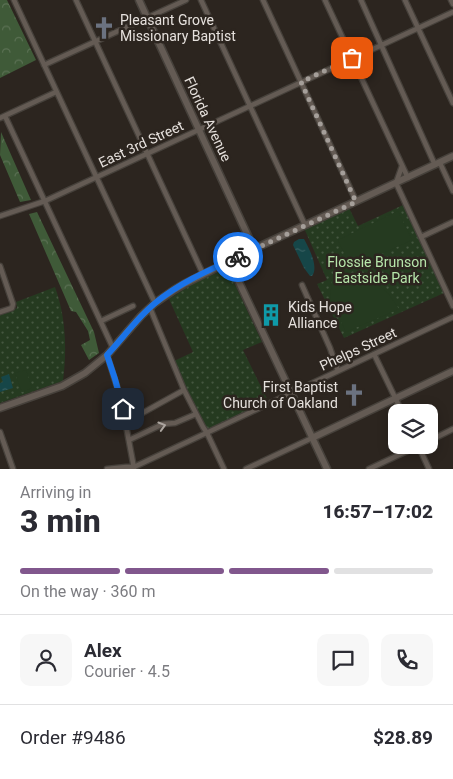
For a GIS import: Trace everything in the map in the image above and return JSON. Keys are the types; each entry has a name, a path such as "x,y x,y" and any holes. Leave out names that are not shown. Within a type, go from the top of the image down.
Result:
{"street":[{"path":"14,0 96,177 152,305 184,390 224,469"},
{"path":"76,0 203,274"},
{"name":"Florida Avenue","path":"139,0 254,249"},
{"path":"44,66 186,0"},
{"path":"200,0 305,225"},
{"path":"263,0 356,202"},
{"path":"325,0 408,178"},
{"path":"361,0 438,164 453,191"},
{"path":"405,0 453,104"},
{"path":"451,0 453,4"},
{"name":"East 3rd Street","path":"0,216 45,201 453,12"},
{"path":"56,92 3,117 45,201 113,348"},
{"path":"0,408 62,386 85,373 107,355 130,327 152,305 174,290 229,261 453,156"},
{"path":"402,166 396,183 453,306"},
{"path":"421,237 453,222"},
{"path":"229,261 327,469"},
{"path":"0,266 13,304 12,308 0,312"},
{"path":"302,285 330,348 338,371"},
{"path":"101,321 133,306"},
{"name":"Phelps Street","path":"107,469 126,466 134,468 453,317"},
{"path":"374,354 398,404"},
{"path":"107,355 119,392 134,468"},
{"path":"246,469 453,371"},
{"path":"125,419 137,416 184,390"},
{"path":"129,440 163,424 176,423 196,414"},
{"path":"438,436 453,429"},
{"path":"0,432 13,469"},
{"path":"369,469 400,454"},
{"path":"423,454 429,469"}],"green space":[{"path":"0,0 7,0 36,60 0,78"},
{"path":"1,132 31,200 20,202 0,155"},
{"name":"Flossie Brunson Eastside Park","path":"403,205 444,293 344,338 317,284 327,280 304,228 349,208 358,226"},
{"path":"398,211 412,240 351,268 338,240"},
{"path":"37,212 94,332 99,353 89,360 81,345 90,340 88,331 76,312 71,311 29,214"},
{"path":"223,270 229,272 262,342 243,350 268,401 207,431 186,390 174,361 193,352 169,299 194,283"},
{"path":"351,275 368,279 380,286 399,309 346,332 330,299 332,279"},
{"path":"55,287 59,298 65,334 63,381 0,403 0,315 17,308 16,302"},
{"path":"26,370 32,388 22,392 15,373"}],"water":[{"path":"299,239 304,239 314,263 312,276 304,268 293,245"},
{"path":"9,374 13,388 0,392 0,383 3,382 1,377"}],"way so far":[{"path":"238,257 356,202 301,82 352,58"}],"place":[{"name":"Pleasant Grove Missionary Baptist","path":"104,28"},
{"name":"Kids Hope Alliance","path":"271,315"},
{"name":"First Baptist Church of Oakland","path":"354,395"}],"route":[{"path":"123,409 107,355 140,316 165,295 238,257"}]}
